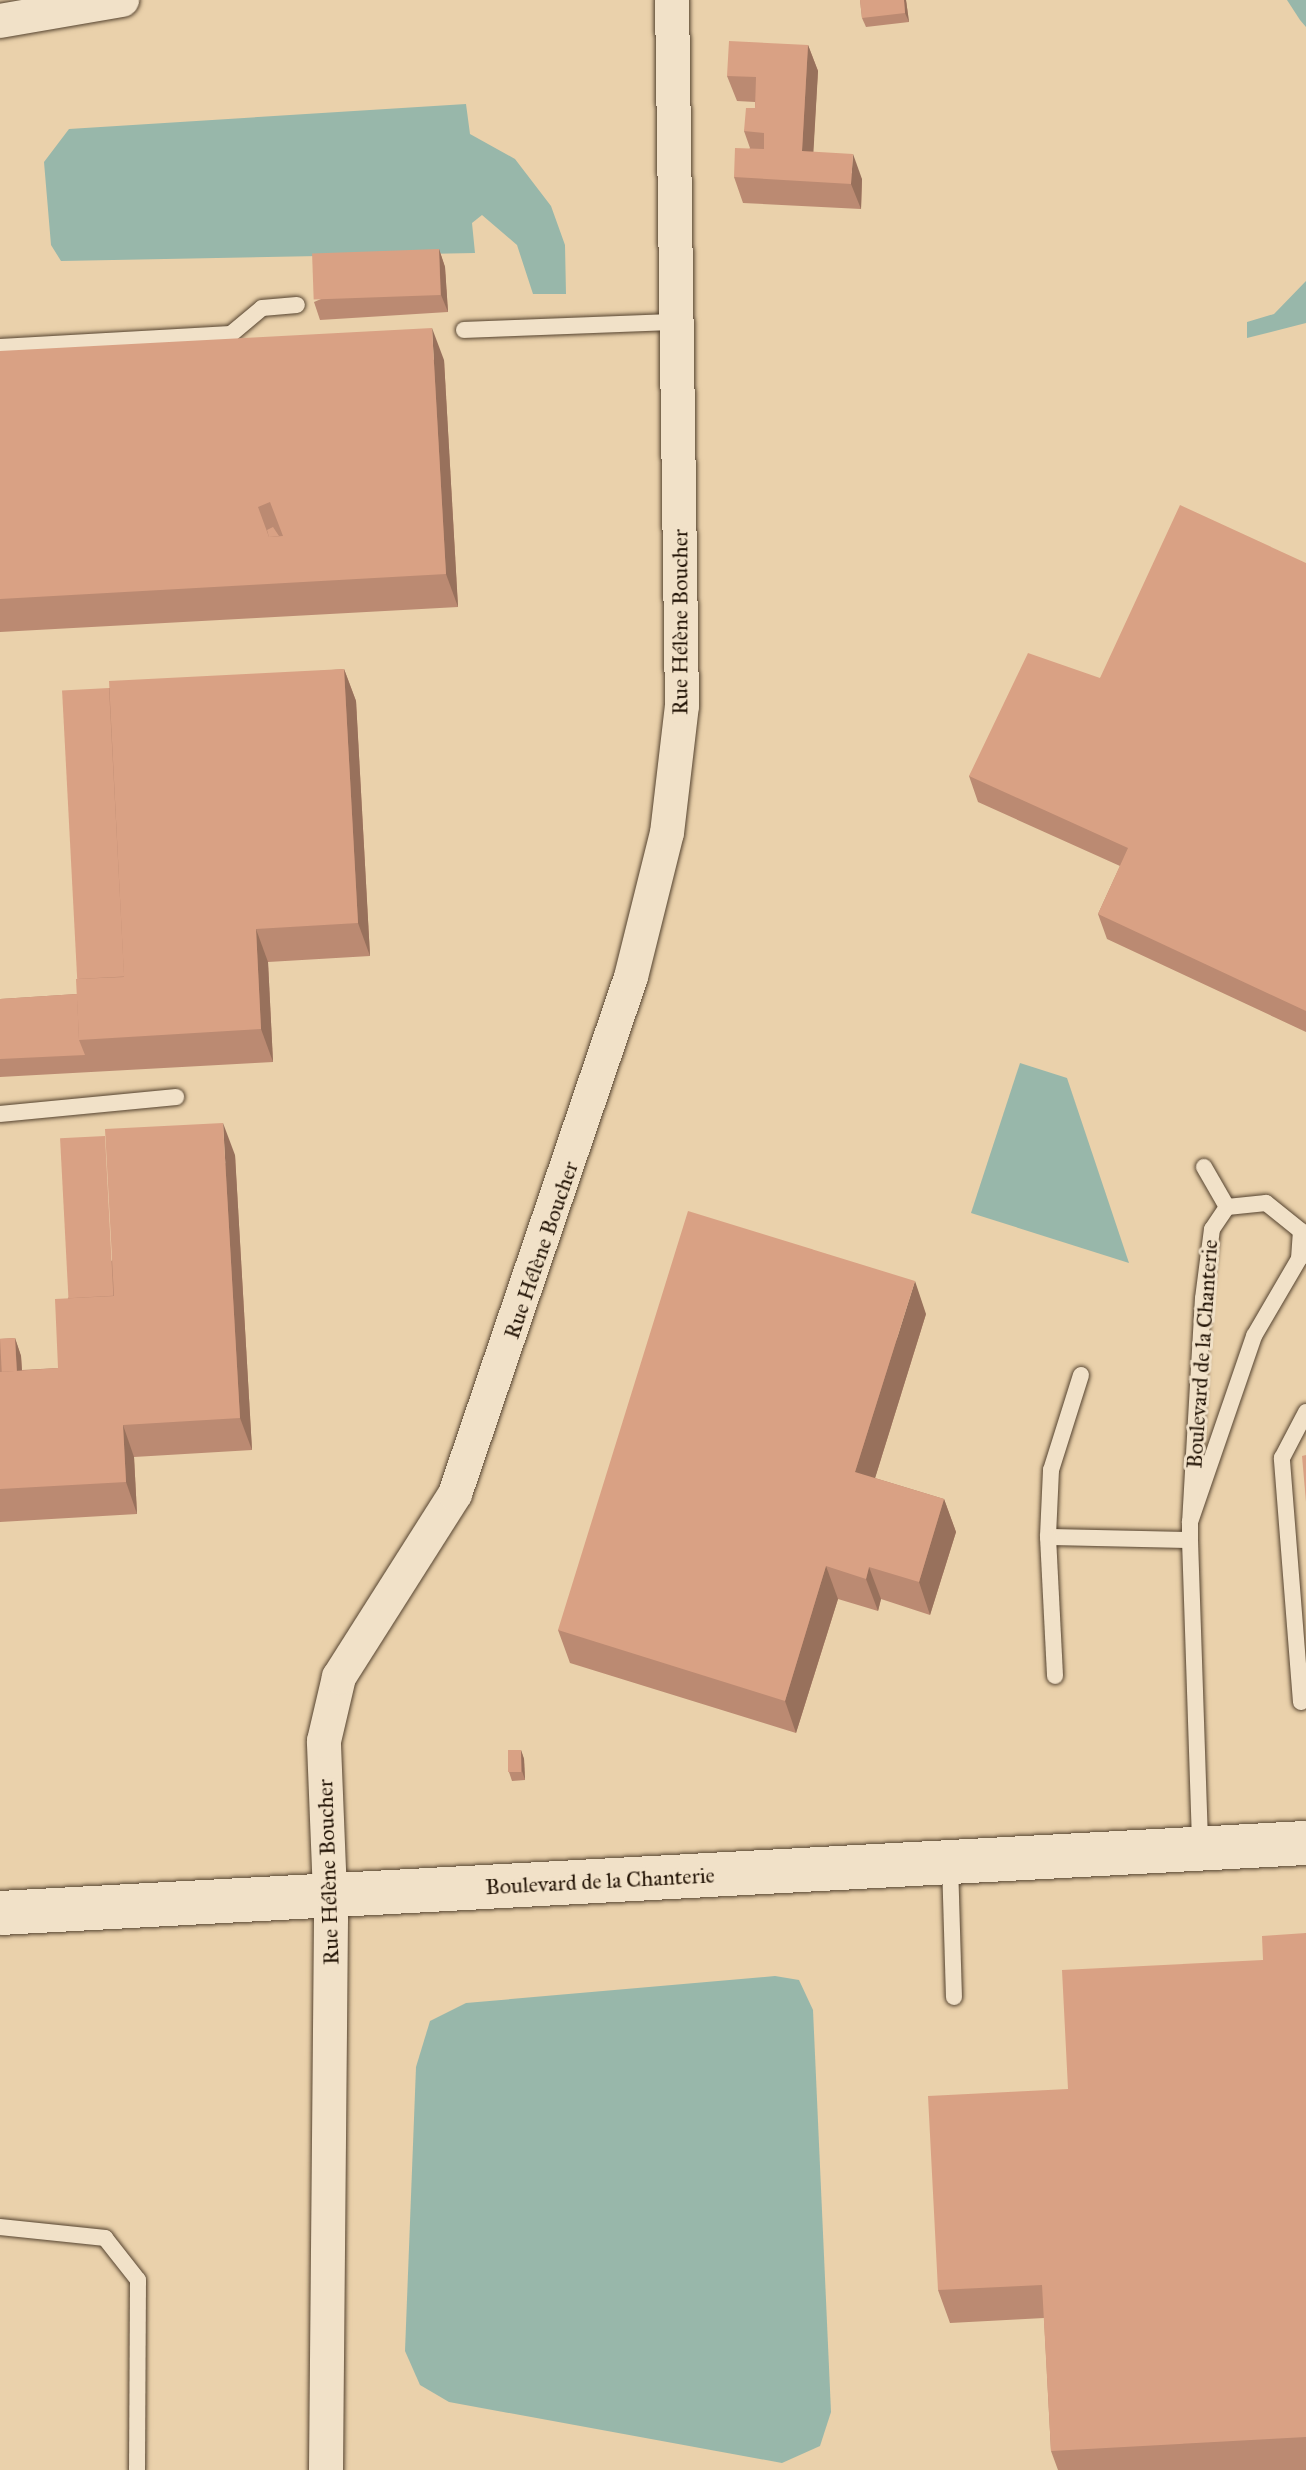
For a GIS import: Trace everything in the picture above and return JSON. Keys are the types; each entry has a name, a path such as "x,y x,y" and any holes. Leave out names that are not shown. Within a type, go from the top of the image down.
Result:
{"street":[{"path":"0,21 122,0"},
{"name":"Rue Hélène Boucher","path":"326,2470 331,1892 324,1741 339,1677 455,1494 631,977 667,833 682,706 672,0"},
{"name":"Boulevard de la Chanterie","path":"0,1913 331,1892 1306,1843"}],"lane":[{"path":"0,347 231,334 262,308 297,305"},
{"path":"464,330 677,322"},
{"path":"0,1114 176,1097"},
{"path":"1204,1167 1227,1207"},
{"name":"Boulevard de la Chanterie","path":"1190,1522 1254,1336 1299,1259 1304,1230 1266,1203 1227,1207 1212,1229 1205,1284 1190,1522 1200,1849"},
{"path":"1055,1676 1048,1537 1051,1470 1081,1375"},
{"path":"1301,1702 1282,1458 1306,1412"},
{"path":"1048,1537 1190,1540"},
{"path":"950,1862 954,1997"},
{"path":"0,2227 105,2238 138,2280 137,2470"}],"shaded area":[{"path":"1287,0 1306,0 1306,27 1300,20"},
{"path":"466,104 470,134 515,159 551,206 565,245 566,294 533,294 517,245 482,215 472,223 475,253 61,261 51,245 44,162 69,129"},
{"path":"1306,281 1306,323 1247,338 1247,322 1274,314"},
{"path":"1020,1063 1067,1078 1129,1263 971,1213"},
{"path":"775,1976 799,1980 813,2010 831,2412 820,2446 782,2463 449,2402 420,2385 405,2351 416,2067 430,2021 466,2003"}],"building":[{"path":"860,0 904,0 905,13 862,18"},
{"path":"729,41 808,45 802,151 853,154 851,184 734,177 735,148 764,149 764,133 744,131 746,108 755,108 756,77 727,76"},
{"path":"439,249 441,295 314,299 312,253"},
{"path":"432,328 446,574 0,599 0,351","holes":["270,502 283,536 269,537 258,507"]},
{"path":"1180,505 1306,563 1306,1011 1098,914 1128,848 969,776 1028,653 1100,678"},
{"path":"273,527 279,536 269,537 267,530"},
{"path":"344,669 358,923 256,929 261,1029 79,1040 76,979 124,977 109,681"},
{"path":"109,688 124,977 77,979 62,690"},
{"path":"77,994 79,1040 85,1055 0,1059 0,999"},
{"path":"223,1123 240,1418 123,1425 126,1482 0,1489 0,1372 58,1368 55,1299 114,1296 105,1129"},
{"path":"105,1136 113,1296 68,1298 60,1138"},
{"path":"688,1211 915,1281 855,1472 944,1499 919,1582 869,1567 866,1579 826,1566 785,1701 558,1630"},
{"path":"15,1338 17,1371 2,1372 0,1339"},
{"path":"1306,1455 1306,1502 1302,1456"},
{"path":"508,1750 521,1750 521,1772 508,1772"},
{"path":"1306,1933 1306,2437 1051,2451 1042,2285 938,2290 928,2096 1068,2089 1062,1970 1263,1960 1262,1936"}]}
